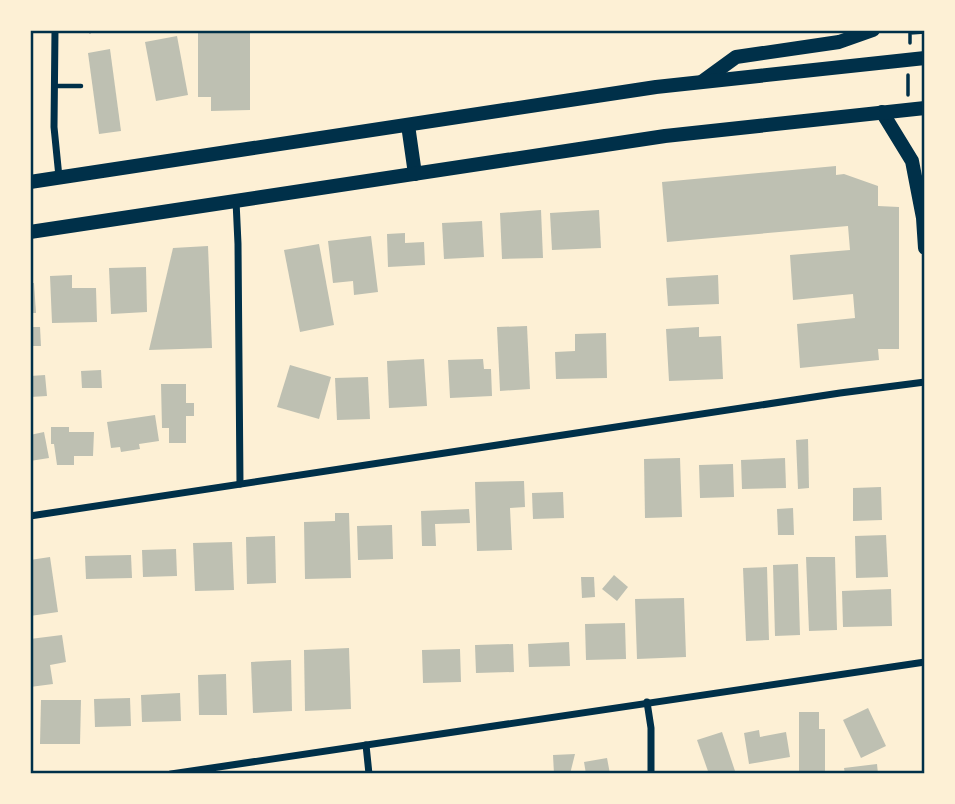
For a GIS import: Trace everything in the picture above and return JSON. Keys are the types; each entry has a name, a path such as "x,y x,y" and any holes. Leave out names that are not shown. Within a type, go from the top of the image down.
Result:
{"highway":[{"path":"702,82 736,57 839,43 873,30"},
{"path":"30,182 702,82 925,58"},
{"path":"30,232 665,136 925,108"},
{"path":"882,112 912,161 923,218 925,248"},
{"path":"408,125 415,174"}],"street":[{"path":"54,30 54,127 59,178"},
{"path":"236,201 240,484"},
{"path":"30,516 925,382"},
{"path":"172,774 925,662"},
{"path":"647,702 651,728 651,774"},
{"path":"366,745 369,774"}],"lane":[{"path":"53,86 81,86"}],"path":[{"path":"910,110 907,89 910,39 908,31 925,32"}],"building":[{"path":"198,30 250,30 250,110 211,111 211,97 198,97"},
{"path":"177,36 188,95 156,101 145,42"},
{"path":"110,49 121,131 99,134 88,53"},
{"path":"836,166 836,175 844,174 878,186 878,206 899,207 899,349 878,349 879,360 800,368 797,324 855,318 853,294 793,300 790,255 850,250 848,226 667,242 662,182"},
{"path":"541,210 543,258 502,259 500,213"},
{"path":"599,210 601,248 552,250 550,213"},
{"path":"482,221 484,257 444,259 442,223"},
{"path":"405,233 405,243 424,242 425,265 388,267 387,234"},
{"path":"371,236 378,292 354,295 353,281 333,283 328,241"},
{"path":"319,244 334,325 300,332 284,250"},
{"path":"208,246 212,348 149,350 173,248"},
{"path":"146,267 147,312 111,314 109,268"},
{"path":"72,275 72,288 96,288 97,322 52,323 50,276"},
{"path":"718,275 719,304 668,306 666,278"},
{"path":"30,283 34,283 36,313 30,313"},
{"path":"527,326 530,389 500,391 497,327"},
{"path":"30,327 40,327 41,346 30,346"},
{"path":"699,327 699,337 721,336 723,379 669,381 666,329"},
{"path":"606,333 607,378 556,379 555,352 575,351 575,334"},
{"path":"424,359 427,406 389,408 387,361"},
{"path":"483,359 484,369 491,369 492,396 450,398 448,360"},
{"path":"290,365 331,377 319,419 277,407"},
{"path":"101,370 102,388 82,388 81,371"},
{"path":"45,375 47,396 30,397 30,376"},
{"path":"368,377 370,419 337,420 335,378"},
{"path":"161,384 186,384 186,403 194,403 194,416 186,416 186,443 169,443 169,428 162,428"},
{"path":"155,415 159,441 139,444 140,449 121,452 120,447 111,448 107,422"},
{"path":"51,427 69,427 69,432 94,432 93,456 74,456 74,465 57,465 54,444 51,444"},
{"path":"44,432 49,458 30,461 30,435"},
{"path":"808,439 809,488 798,489 796,440"},
{"path":"680,458 682,517 645,518 644,459"},
{"path":"785,458 786,488 742,489 741,460"},
{"path":"733,464 734,497 700,498 699,465"},
{"path":"524,481 525,507 510,508 512,550 477,551 475,482"},
{"path":"881,487 882,520 853,521 853,488"},
{"path":"563,492 564,518 533,519 532,493"},
{"path":"793,508 794,535 778,535 777,509"},
{"path":"469,509 470,523 435,524 436,546 422,546 421,511"},
{"path":"335,513 349,513 351,578 305,579 304,522 335,521"},
{"path":"392,525 393,559 358,560 357,526"},
{"path":"886,535 888,577 856,578 855,536"},
{"path":"275,536 276,583 247,584 246,537"},
{"path":"232,542 234,590 195,591 193,543"},
{"path":"176,549 177,576 143,577 142,550"},
{"path":"131,555 132,578 86,579 85,556"},
{"path":"50,557 58,612 30,616 30,560"},
{"path":"806,557 835,557 837,630 809,631"},
{"path":"798,564 800,635 775,636 773,565"},
{"path":"767,567 769,640 746,641 743,568"},
{"path":"614,575 628,587 617,601 602,589"},
{"path":"581,577 594,577 595,597 582,598"},
{"path":"891,589 892,626 843,627 842,591"},
{"path":"684,598 686,657 637,659 635,599"},
{"path":"625,623 626,659 586,660 585,624"},
{"path":"62,635 66,662 50,665 53,684 30,687 30,639"},
{"path":"569,642 570,666 529,667 528,644"},
{"path":"513,644 514,672 476,673 475,645"},
{"path":"349,648 351,709 305,711 304,650"},
{"path":"460,649 461,682 423,683 422,650"},
{"path":"291,660 292,711 253,713 251,662"},
{"path":"226,674 227,715 199,715 198,675"},
{"path":"180,693 181,721 142,722 141,695"},
{"path":"130,698 131,726 95,727 94,699"},
{"path":"41,700 81,700 80,744 40,744"},
{"path":"868,708 886,746 861,758 843,720"},
{"path":"799,712 819,712 819,729 825,729 825,771 818,774 799,774"},
{"path":"759,730 760,737 786,732 790,757 749,764 744,733"},
{"path":"722,732 736,774 709,774 697,740"},
{"path":"575,754 570,774 554,774 553,755"},
{"path":"607,758 610,774 586,774 584,762"},
{"path":"877,764 878,774 845,774 844,768"}]}
